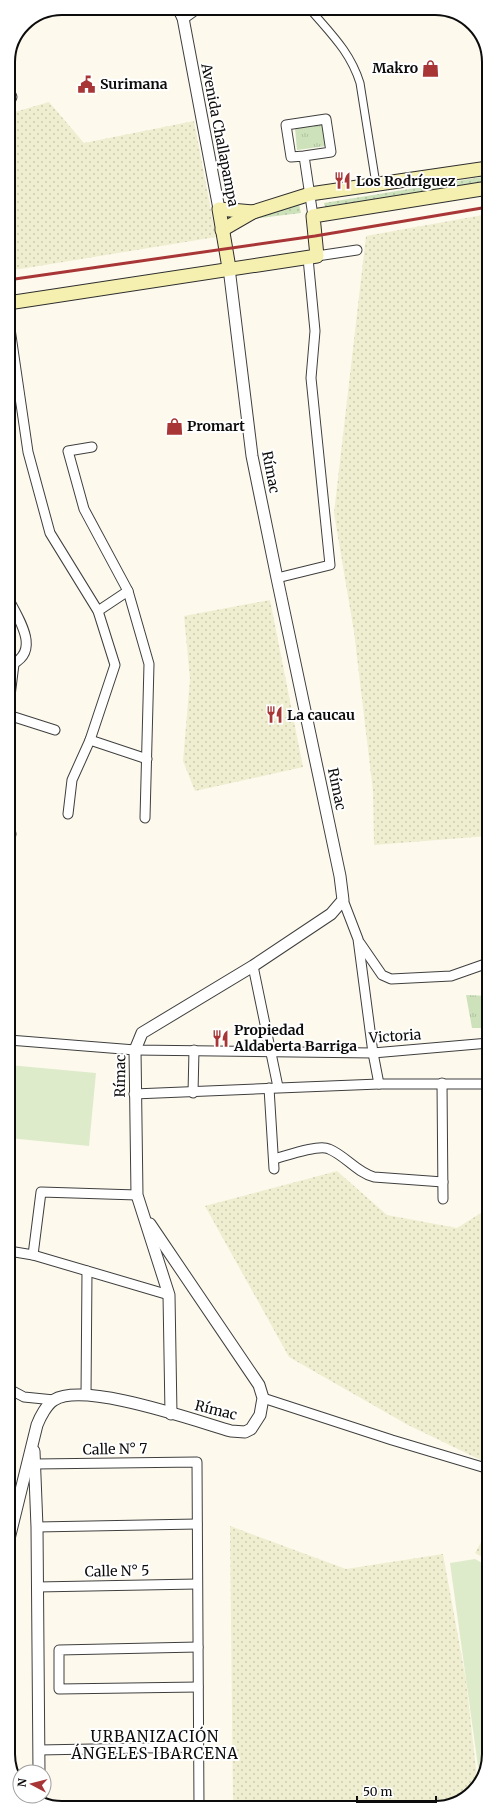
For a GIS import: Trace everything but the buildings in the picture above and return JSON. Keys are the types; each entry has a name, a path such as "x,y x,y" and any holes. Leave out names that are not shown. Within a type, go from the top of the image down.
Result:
{"main road":[{"path":"222,230 253,212 310,194 482,169"},
{"path":"15,302 229,268 313,257 313,216 482,189"},
{"path":"219,208 253,212"},
{"name":"Avenida Challapampa","path":"219,208 229,268"}],"street":[{"name":"Avenida Challapampa","path":"180,15 219,208"},
{"path":"314,15 340,43 356,70 360,84 376,184"},
{"path":"326,119 331,152 304,156 291,157 286,125 326,119"},
{"path":"304,156 313,216"},
{"path":"276,578 330,565 311,378 315,331 313,257 357,250"},
{"name":"Rímac","path":"142,1212 259,1385 263,1398 260,1416 251,1429 245,1432 231,1431 171,1414 169,1295 142,1212 137,1195 134,1094 135,1050 142,1033 253,966 331,914 343,900 340,876 276,578 252,456 229,268"},
{"path":"15,386 28,452 50,533 98,611 115,665 90,740 72,780 68,814"},
{"path":"92,447 68,451 84,509 128,591 149,664 145,818"},
{"path":"98,611 128,591"},
{"path":"15,613 27,640 26,649 21,659 15,663"},
{"path":"15,716 55,730"},
{"path":"90,740 147,759"},
{"path":"343,900 358,939 382,975 391,979 452,976 482,965"},
{"path":"358,939 373,1053 379,1084"},
{"path":"253,966 271,1051 274,1169"},
{"name":"Victoria","path":"15,1040 135,1050 373,1053 482,1044"},
{"path":"193,1093 194,1050"},
{"path":"442,1083 443,1199"},
{"path":"134,1094 193,1093 379,1084 482,1084"},
{"path":"274,1159 320,1148 328,1148 365,1175 443,1182"},
{"path":"33,1255 41,1192 137,1195"},
{"path":"15,1252 33,1255 169,1295"},
{"path":"86,1395 87,1271"},
{"path":"15,1392 24,1397 54,1400 70,1395 86,1395 114,1399 171,1414"},
{"path":"263,1398 392,1440 482,1467"},
{"path":"15,1503 33,1436 41,1416 54,1400"},
{"path":"33,1436 37,1527 39,1764"},
{"name":"Calle N° 7","path":"35,1464 197,1462 197,1524"},
{"path":"37,1527 197,1524 199,1801"},
{"name":"Calle N° 5","path":"37,1587 197,1584"},
{"path":"198,1647 59,1650 59,1689 198,1687"},
{"path":"39,1750 198,1747"}],"green space":[{"path":"49,102 84,143 194,121 216,237 15,270 15,112"},
{"path":"322,125 326,146 297,150 295,128"},
{"path":"482,177 482,182 325,207 324,203"},
{"path":"299,204 301,213 235,221"},
{"path":"482,215 482,836 374,845 373,791 354,632 334,513 366,236"},
{"path":"270,600 303,767 195,791 183,761 190,679 184,616"},
{"path":"466,995 482,996 482,1028 472,1028"},
{"path":"15,1066 96,1073 89,1146 15,1139"},
{"path":"337,1171 387,1215 457,1228 482,1212 482,1461 408,1425 289,1357 205,1206"},
{"path":"230,1526 346,1569 443,1554 466,1680 477,1775 472,1783 461,1793 453,1797 435,1801 233,1801"},
{"path":"482,1540 482,1557 475,1553"},
{"path":"475,1559 482,1563 482,1760 479,1772 450,1563"}],"railway":[{"path":"15,279 315,236 482,208"}],"place":[{"name":"Makro","path":"431,68"},
{"name":"Surimana","path":"87,84"},
{"name":"Los Rodríguez","path":"343,181"},
{"name":"Promart","path":"174,426"},
{"name":"La caucau","path":"274,715"},
{"name":"Propiedad Aldaberta Barriga","path":"221,1038"}],"district":[{"name":"URBANIZACIÓN ÁNGELES IBARCENA","path":"155,1744"}]}
